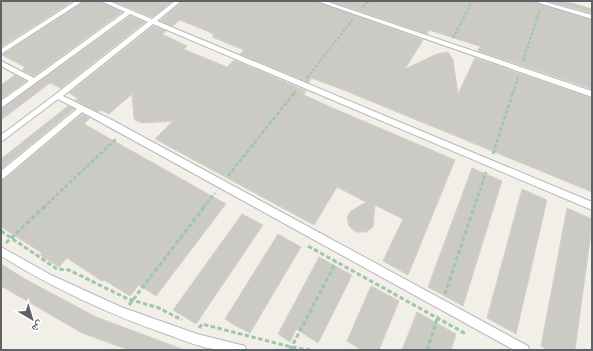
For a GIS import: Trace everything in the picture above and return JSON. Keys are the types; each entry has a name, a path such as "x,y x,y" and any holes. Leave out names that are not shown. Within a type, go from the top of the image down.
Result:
{"lane":[{"path":"1,52 80,1"},
{"path":"104,1 592,206"},
{"path":"1,139 178,1"},
{"path":"320,1 592,94"},
{"path":"539,2 592,17"},
{"path":"1,105 129,12"},
{"path":"1,63 34,81"},
{"path":"58,96 125,131 524,350"},
{"path":"1,176 82,108"},
{"path":"1,251 57,283 123,313 199,339 241,350"}],"path":[{"path":"123,313 222,184 368,1"},
{"path":"449,45 472,1"},
{"path":"427,350 521,69 539,2"},
{"path":"1,247 125,131"},
{"path":"1,231 57,269 69,270 132,300 159,308 185,322"},
{"path":"291,349 342,250"},
{"path":"192,325 198,329 202,324 291,349 310,350"}],"building":[{"path":"1,1 73,1 1,47"},
{"path":"84,1 100,1 122,12 34,76 22,70 25,67 2,55"},
{"path":"113,1 173,1 152,17"},
{"path":"182,1 316,1 423,40 405,69 437,54 448,52 453,60 458,94 475,58 592,98 592,192 341,89 311,78 309,83 240,54 244,50 212,37 214,34 180,20 173,26 160,21"},
{"path":"330,1 532,1 592,20 592,89 478,51 479,48 482,47 429,30 427,34"},
{"path":"548,1 565,1 592,9 592,13"},
{"path":"130,16 145,22 61,88 50,83 1,120 1,109"},
{"path":"153,26 166,31 162,34 187,46 183,49 227,67 234,60 306,91 304,95 328,106 455,160 408,275 383,261 403,219 375,205 373,227 366,232 356,232 349,226 347,217 351,211 366,202 337,187 314,225 155,139 173,121 142,123 135,120 132,94 109,114 101,110 98,112 75,100 78,98 69,93"},
{"path":"15,75 26,81 1,99 1,85"},
{"path":"68,106 74,109 1,169 1,159"},
{"path":"82,114 90,118 84,124 226,204 156,296 139,285 130,296 104,280 102,281 67,258 59,267 40,255 42,253 1,227 1,180 5,179"},
{"path":"472,168 502,181 463,306 428,287"},
{"path":"522,189 547,200 516,334 487,318"},
{"path":"567,208 592,219 592,226 575,350 548,350 541,346"},
{"path":"242,214 263,225 196,324 173,310"},
{"path":"278,234 301,247 250,333 225,319"},
{"path":"319,257 352,275 318,343 296,329 290,342 278,334"},
{"path":"1,264 25,279 96,317 182,350 129,350 82,333 1,286"},
{"path":"371,286 399,301 379,350 361,350 347,341"},
{"path":"417,312 456,334 451,350 402,350"}]}
